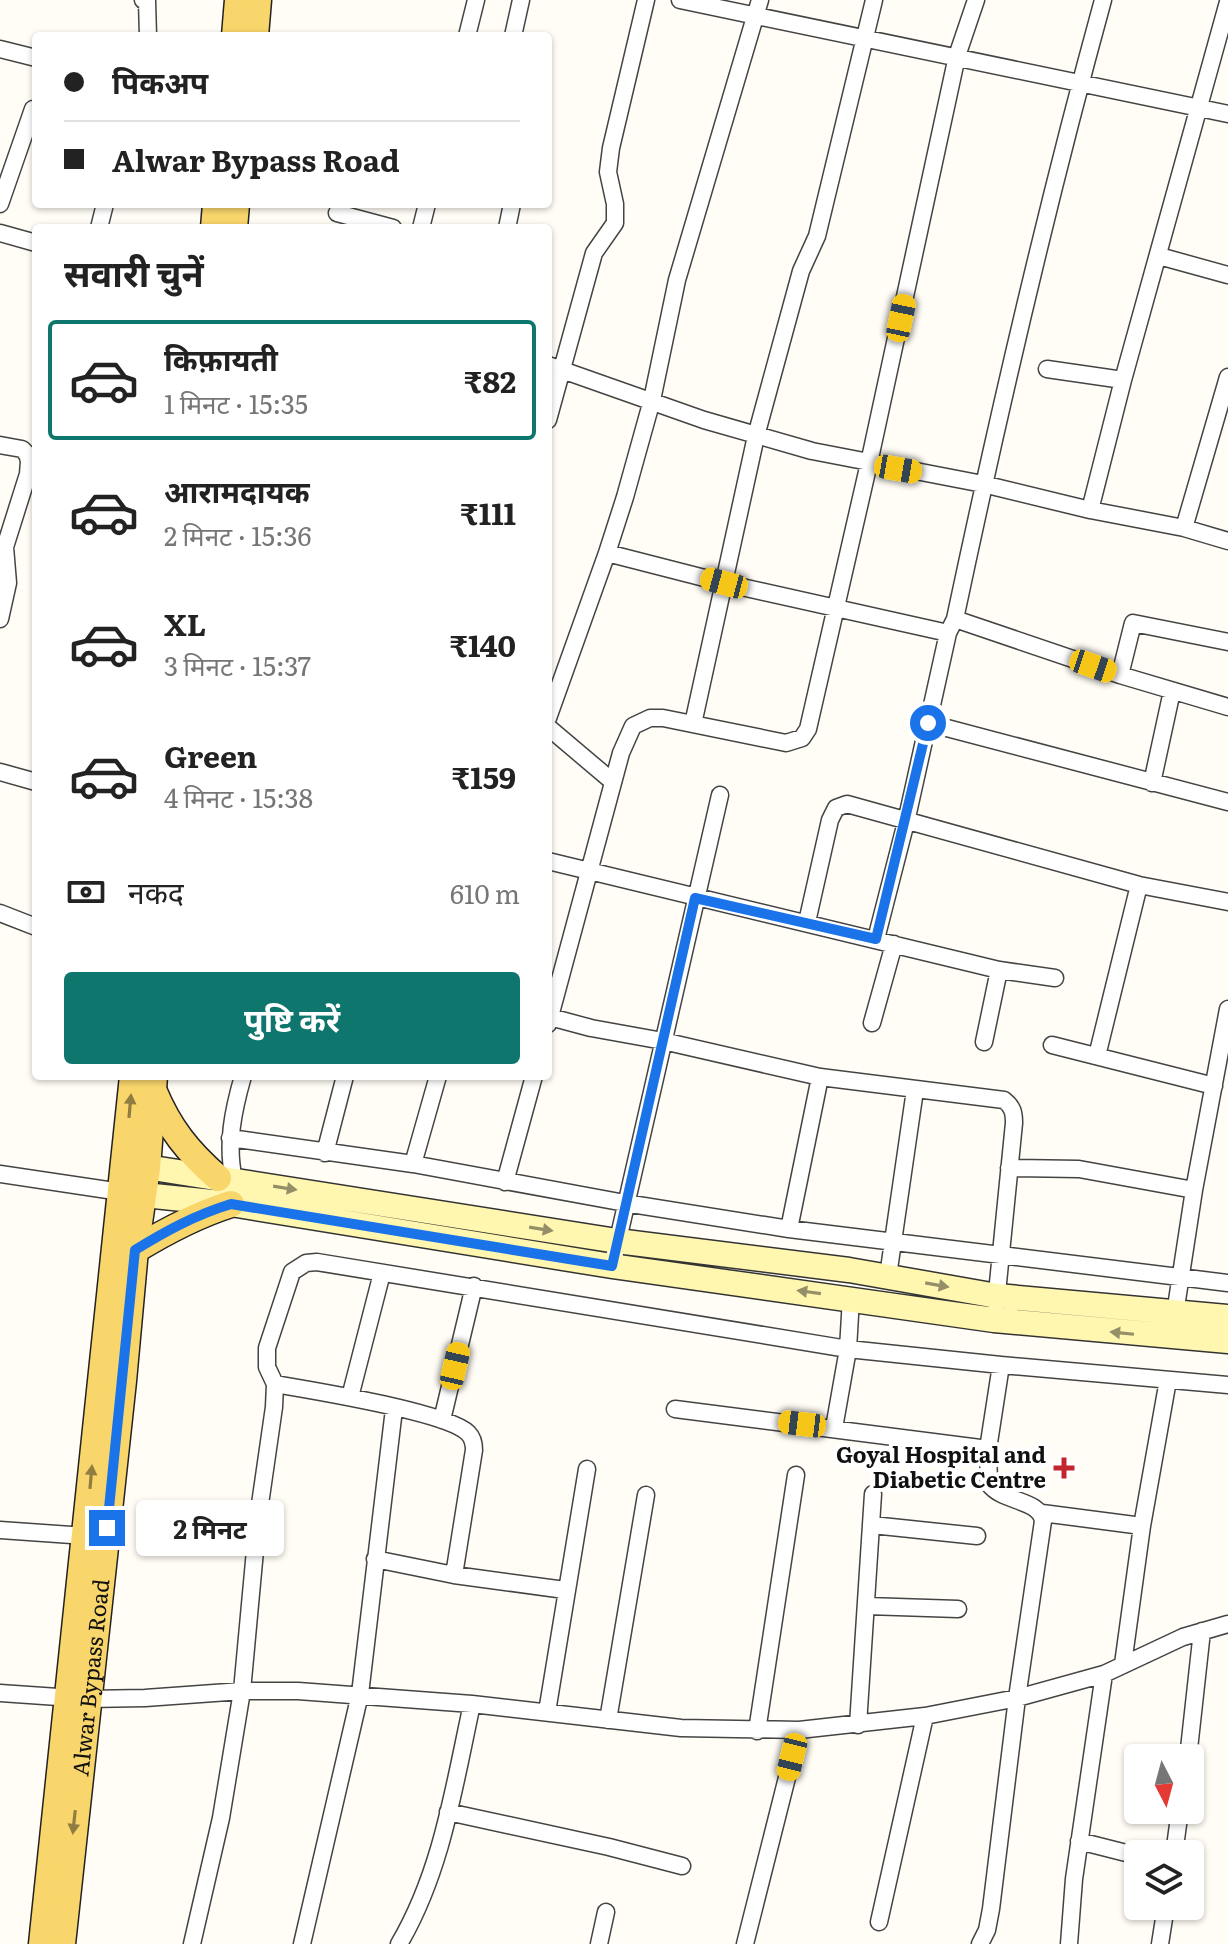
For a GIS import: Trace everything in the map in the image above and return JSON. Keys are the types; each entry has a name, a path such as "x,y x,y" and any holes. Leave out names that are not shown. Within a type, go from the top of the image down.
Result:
{"main road":[{"path":"235,32 238,0"},
{"path":"255,32 258,0"},
{"path":"146,1080 132,1194 228,1188 888,1276 995,1308"},
{"path":"146,1080 172,1130 191,1154 228,1188"},
{"path":"136,1166 228,1188 612,1266 851,1298 995,1308 1173,1326 1228,1341"},
{"path":"135,1250 201,1213 228,1188"},
{"name":"Alwar Bypass Road","path":"42,1944 123,1381 135,1250 132,1194"},
{"name":"Alwar Bypass Road","path":"62,1944 86,1536 111,1275 132,1194"},
{"path":"1173,1326 1228,1317"}],"street":[{"path":"143,0 147,1 148,32"},
{"path":"468,32 476,0"},
{"path":"514,32 521,0"},
{"path":"552,390 555,367 594,253 615,223 615,204 608,172 611,148 646,0"},
{"path":"680,0 758,8 865,39 1228,114"},
{"path":"693,724 756,436 801,271 817,236 874,0"},
{"path":"552,1009 613,782 628,736 639,721 663,718 786,743 802,738 813,712 957,56 976,0"},
{"path":"876,939 906,822 983,484 1103,0"},
{"path":"1090,510 1228,2"},
{"path":"552,707 607,553 652,400 677,280 758,8"},
{"path":"0,49 32,57"},
{"path":"0,204 32,112"},
{"path":"337,213 378,224"},
{"path":"0,233 32,242"},
{"path":"1159,256 1228,275"},
{"path":"555,367 756,436 869,463 983,484 1090,510 1184,528 1228,541"},
{"path":"1047,369 1123,380"},
{"path":"1184,528 1228,377"},
{"path":"0,445 22,449 29,461 28,474 2,553 8,583 0,619"},
{"path":"607,553 836,608 952,626 1228,707"},
{"path":"1120,675 1133,623 1228,642"},
{"path":"1152,783 1172,691"},
{"path":"928,723 1228,802"},
{"path":"552,730 613,782"},
{"path":"0,772 32,781"},
{"path":"612,1266 720,795"},
{"path":"807,922 825,839 836,808 841,804 853,804 906,822 1139,885 1228,902"},
{"path":"552,862 999,970 1055,978"},
{"path":"1097,1056 1139,885"},
{"path":"0,913 32,925"},
{"path":"872,1023 894,944"},
{"path":"984,1042 999,970"},
{"path":"1173,1326 1194,1190 1228,1009"},
{"path":"552,1021 663,1041 820,1077 994,1098 1011,1105 1014,1123 995,1308"},
{"path":"1052,1045 1214,1086"},
{"path":"789,1229 820,1077"},
{"path":"228,1188 230,1138 242,1080"},
{"path":"325,1153 344,1080"},
{"path":"413,1164 437,1080"},
{"path":"505,1182 533,1080"},
{"path":"888,1276 915,1090"},
{"path":"230,1138 413,1164 789,1229 1228,1283"},
{"path":"1009,1168 1079,1169 1194,1190"},
{"path":"0,1174 132,1194"},
{"path":"192,1944 224,1806 242,1691 254,1558 274,1407 275,1384 267,1367 267,1348 292,1272 306,1263 317,1262 474,1286 848,1349 1228,1385"},
{"path":"350,1397 382,1273"},
{"path":"442,1420 474,1286"},
{"path":"834,1428 848,1349 851,1298"},
{"path":"1001,1365 988,1449 987,1473 995,1493 1037,1508 1042,1513 1142,1526"},
{"path":"1123,1664 1142,1526 1168,1380"},
{"path":"275,1384 350,1397 442,1420 460,1427 474,1441 454,1575"},
{"path":"302,1944 360,1694 394,1409"},
{"path":"675,1409 988,1449"},
{"path":"547,1712 587,1469"},
{"path":"757,1731 796,1475"},
{"path":"858,1725 873,1494"},
{"path":"608,1720 646,1495"},
{"path":"980,1944 987,1930 991,1909 1017,1698 1043,1531 1042,1513"},
{"path":"872,1525 977,1536"},
{"path":"0,1530 86,1536"},
{"path":"375,1559 454,1575 565,1590"},
{"path":"867,1606 958,1609"},
{"path":"0,1693 77,1698 145,1698 242,1691 360,1694 681,1728 799,1730 925,1716 1017,1698 1104,1674 1202,1631 1228,1624"},
{"path":"1190,1744 1202,1631"},
{"path":"1069,1944 1079,1841 1104,1674"},
{"path":"399,1944 425,1893 448,1812 472,1704"},
{"path":"879,1922 925,1716"},
{"path":"745,1944 799,1730"},
{"path":"448,1812 682,1866"},
{"path":"1079,1841 1124,1852"},
{"path":"599,1944 606,1912"},
{"path":"1160,1944 1164,1920"}],"place":[{"name":"Goyal Hospital and Diabetic Centre","path":"1064,1468"}],"route":[{"path":"107,1528 135,1250 177,1224 231,1204 612,1266 695,898 876,939 928,723"}]}
